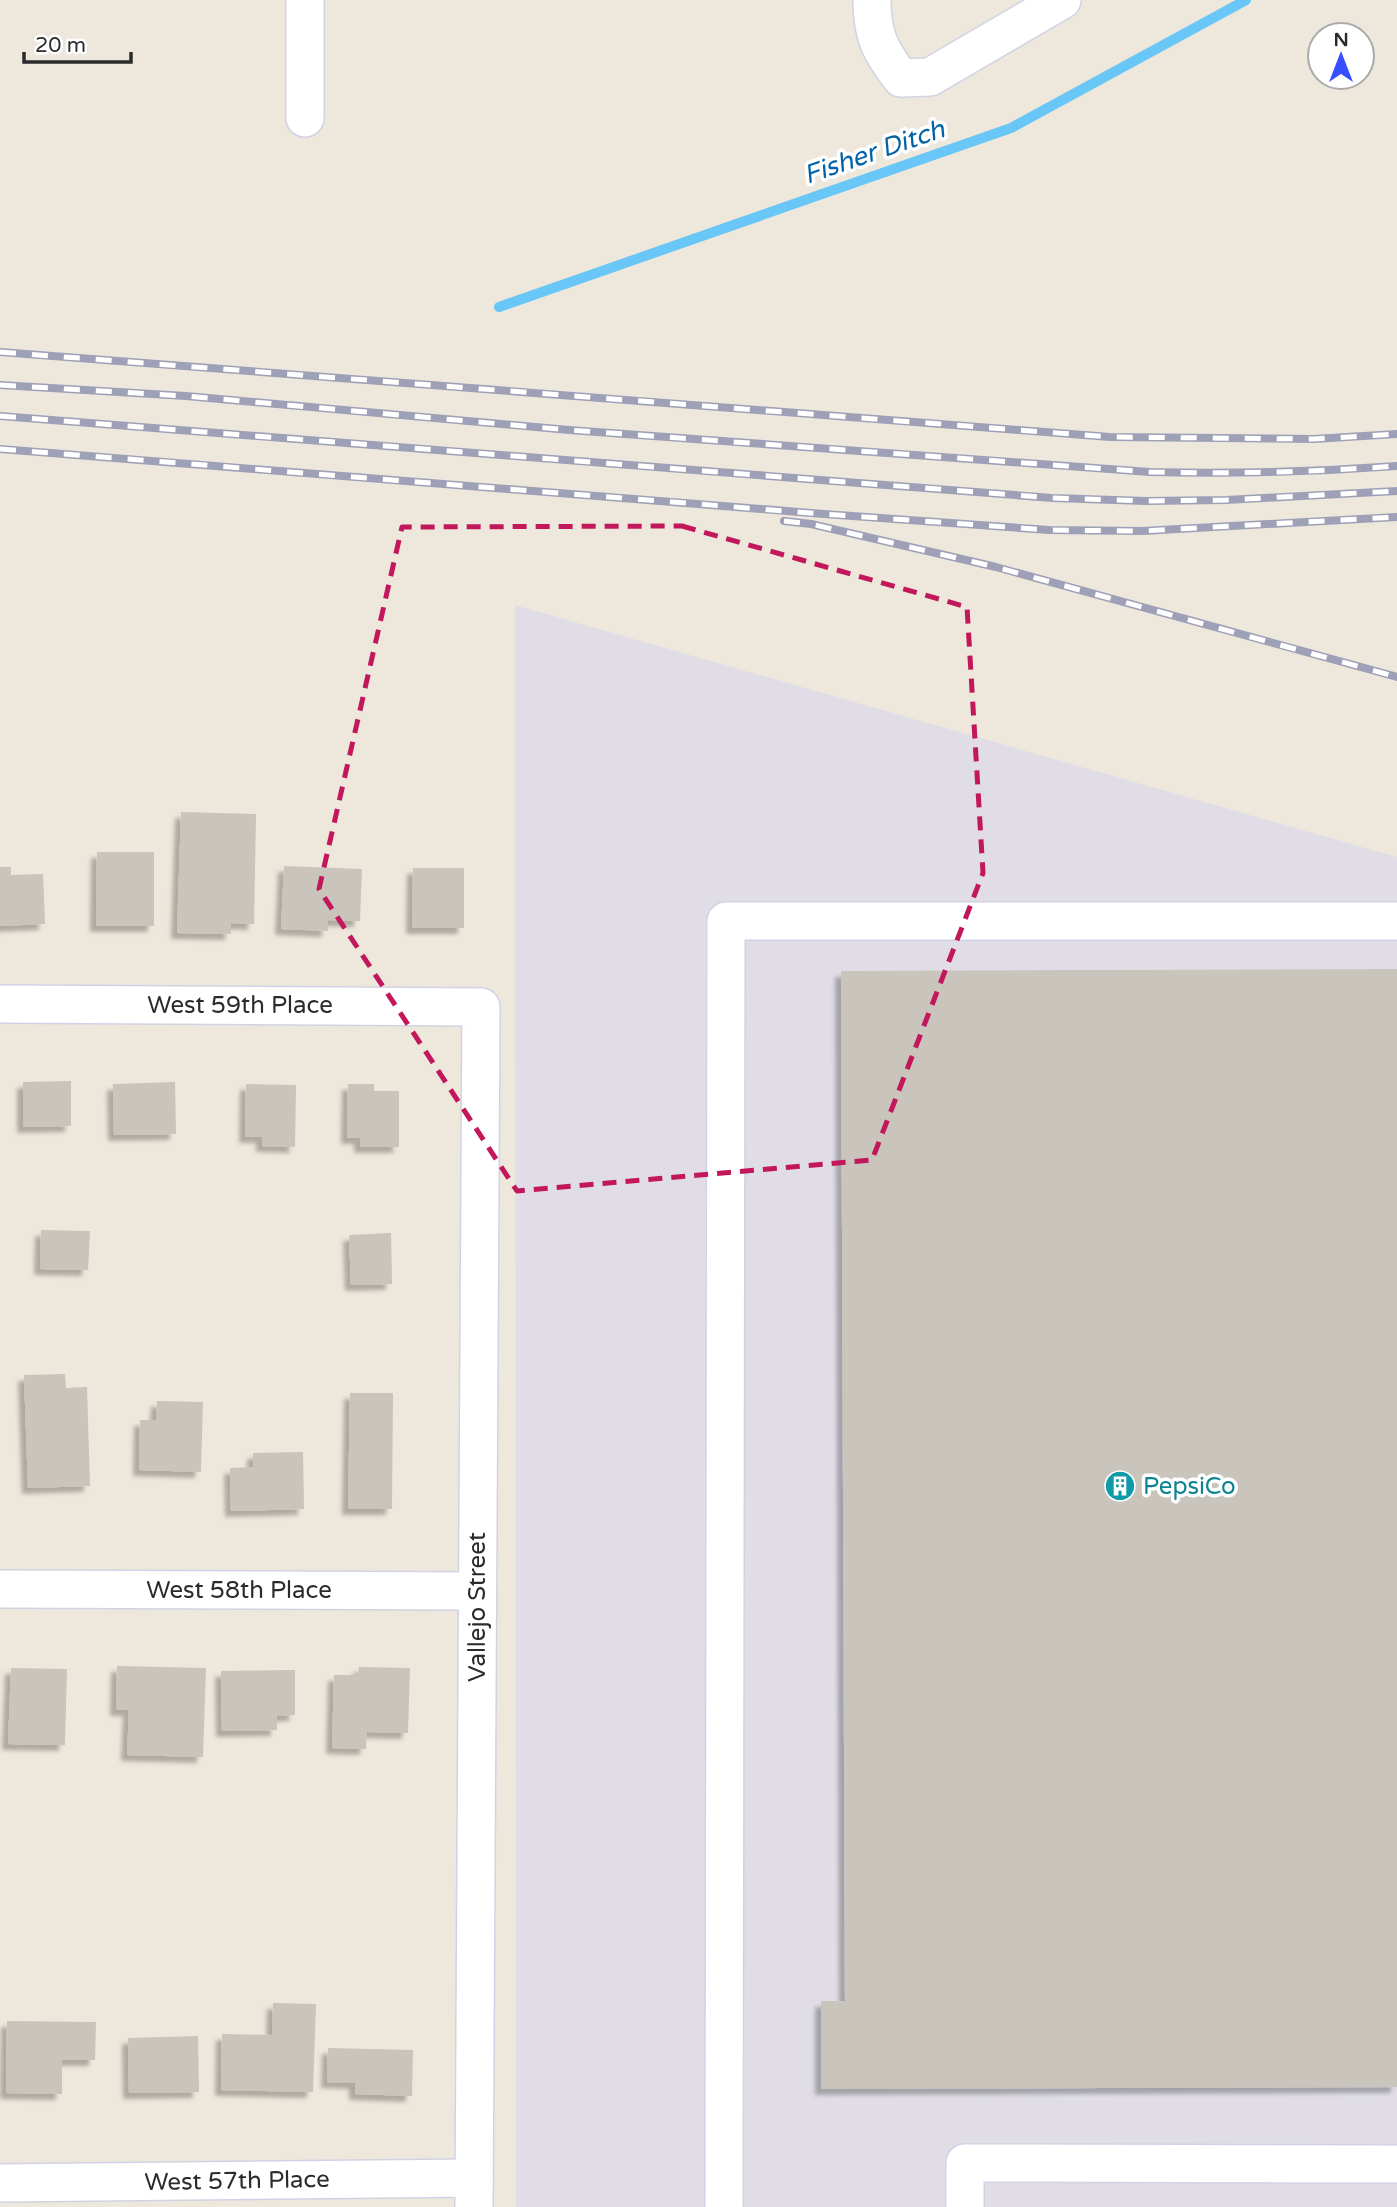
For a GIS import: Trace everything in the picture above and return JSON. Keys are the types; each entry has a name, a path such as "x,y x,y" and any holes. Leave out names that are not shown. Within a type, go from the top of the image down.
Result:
{"street":[{"path":"305,0 305,118"},
{"path":"872,0 872,26 883,55 901,78 930,77 1062,0"},
{"path":"724,2207 726,921 1397,921"},
{"name":"West 59th Place","path":"0,1004 481,1007"},
{"name":"Vallejo Street","path":"474,2192 481,1007"},
{"name":"West 58th Place","path":"0,1589 477,1591"},
{"path":"965,2207 965,2163 1397,2164"},
{"name":"West 57th Place","path":"0,2183 474,2192"}],"highlighted area":[{"path":"682,526 967,607 983,873 872,1160 517,1191 319,889 402,527"}],"shaded area":[{"path":"515,605 1397,857 1397,2207 516,2207"}],"building":[{"path":"181,812 256,814 254,924 231,923 231,934 177,933"},
{"path":"97,852 154,852 154,926 96,926"},
{"path":"284,866 362,869 360,921 328,920 328,931 281,929"},
{"path":"0,867 11,867 11,875 43,874 45,924 0,926"},
{"path":"413,868 464,868 464,928 412,928"},
{"name":"PepsiCo","path":"1397,969 1397,2087 821,2089 821,2001 845,2001 841,971"},
{"path":"71,1081 71,1126 23,1127 23,1082"},
{"path":"175,1082 176,1134 114,1135 113,1084"},
{"path":"246,1084 296,1085 295,1147 262,1146 262,1137 245,1137"},
{"path":"348,1084 374,1084 374,1091 399,1091 399,1147 360,1147 360,1138 347,1138"},
{"path":"41,1230 90,1231 88,1270 40,1269"},
{"path":"391,1233 392,1284 351,1285 349,1235"},
{"path":"65,1374 66,1388 87,1387 90,1486 28,1488 24,1375"},
{"path":"350,1393 393,1393 392,1509 348,1509"},
{"path":"157,1401 203,1402 201,1472 139,1470 140,1420 156,1420"},
{"path":"303,1452 304,1509 231,1511 230,1468 253,1467 253,1453"},
{"path":"117,1666 206,1668 203,1757 127,1755 129,1710 116,1710"},
{"path":"359,1667 410,1668 408,1733 367,1732 366,1749 332,1748 334,1675 358,1675"},
{"path":"11,1668 67,1669 65,1745 8,1744"},
{"path":"295,1670 295,1715 277,1716 277,1730 222,1731 221,1671"},
{"path":"273,2003 316,2004 313,2092 221,2090 222,2034 272,2035"},
{"path":"7,2021 96,2022 95,2060 62,2060 62,2094 6,2093"},
{"path":"198,2036 199,2092 129,2093 128,2038"},
{"path":"328,2048 413,2050 412,2096 355,2094 355,2083 327,2082"}],"waterway":[{"name":"Fisher Ditch","path":"499,307 1011,128 1246,0"}],"railway":[{"path":"0,352 1110,437 1314,439 1397,434"},
{"path":"0,385 186,396 569,430 1150,472 1274,472 1397,466"},
{"path":"0,416 1052,498 1226,500 1397,491"},
{"path":"0,449 1049,530 1142,531 1397,517"},
{"path":"784,521 811,524 996,567 1397,677"}],"place":[{"name":"PepsiCo","path":"1120,1486"}]}
